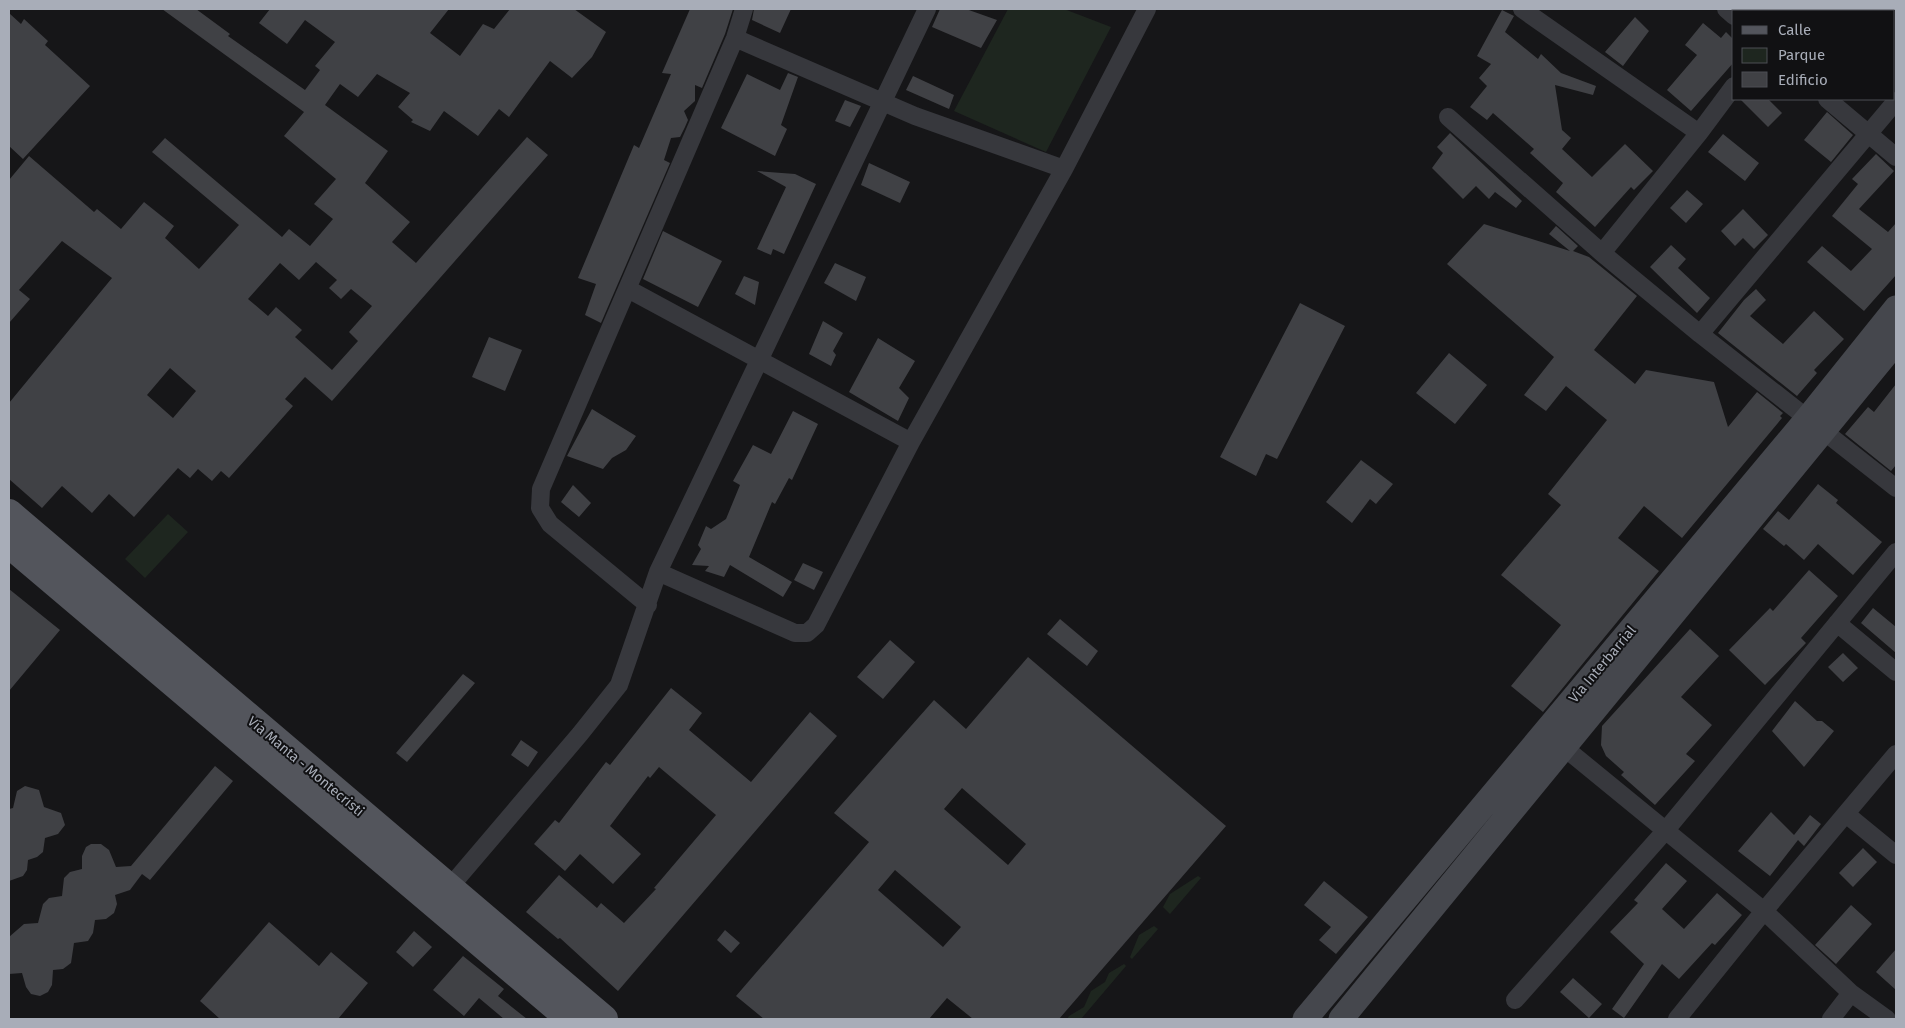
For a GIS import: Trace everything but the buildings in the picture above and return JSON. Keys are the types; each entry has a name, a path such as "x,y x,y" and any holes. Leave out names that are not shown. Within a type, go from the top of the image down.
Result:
{"main road":[{"name":"Vía Interbarrial","path":"1815,426 1896,308"},
{"name":"Vía Interbarrial","path":"1305,1019 1545,732 1694,572 1815,426 1896,342"},
{"name":"Vía Manta - Montecristi","path":"9,513 442,896 570,1019"},
{"name":"Vía Manta - Montecristi","path":"9,544 442,896 604,1019"},
{"name":"Vía Interbarrial","path":"1341,1019 1565,748 1694,572"}],"street":[{"path":"648,605 550,524 540,508 541,489 735,38 744,9"},
{"path":"442,896 580,734 618,685 648,605 658,572 927,9"},
{"path":"658,572 795,633 807,633 816,625 911,442 1064,169 1147,9"},
{"path":"1522,9 1698,134"},
{"path":"735,38 915,116 1064,169"},
{"path":"1602,252 1698,134 1732,89"},
{"path":"1828,100 1896,157"},
{"path":"1700,334 1896,101"},
{"path":"1448,117 1602,252 1700,334 1896,488"},
{"path":"628,289 761,359 911,442"},
{"path":"1515,1000 1666,830 1896,552"},
{"path":"1837,623 1896,672"},
{"path":"1545,732 1764,912 1851,993 1886,1019"},
{"path":"1677,1019 1896,754"},
{"path":"1846,814 1896,855"},
{"path":"1831,1019 1851,993"}],"green space":[{"path":"1008,9 1064,9 1111,27 1046,152 954,111"},
{"path":"168,514 188,532 145,578 125,559"},
{"path":"1198,876 1201,878 1170,914 1163,907 1170,894"},
{"path":"1154,926 1158,929 1132,959 1130,957 1139,935"},
{"path":"1124,964 1126,966 1081,1019 1067,1019 1084,1007 1091,991 1105,982 1109,973"}]}
